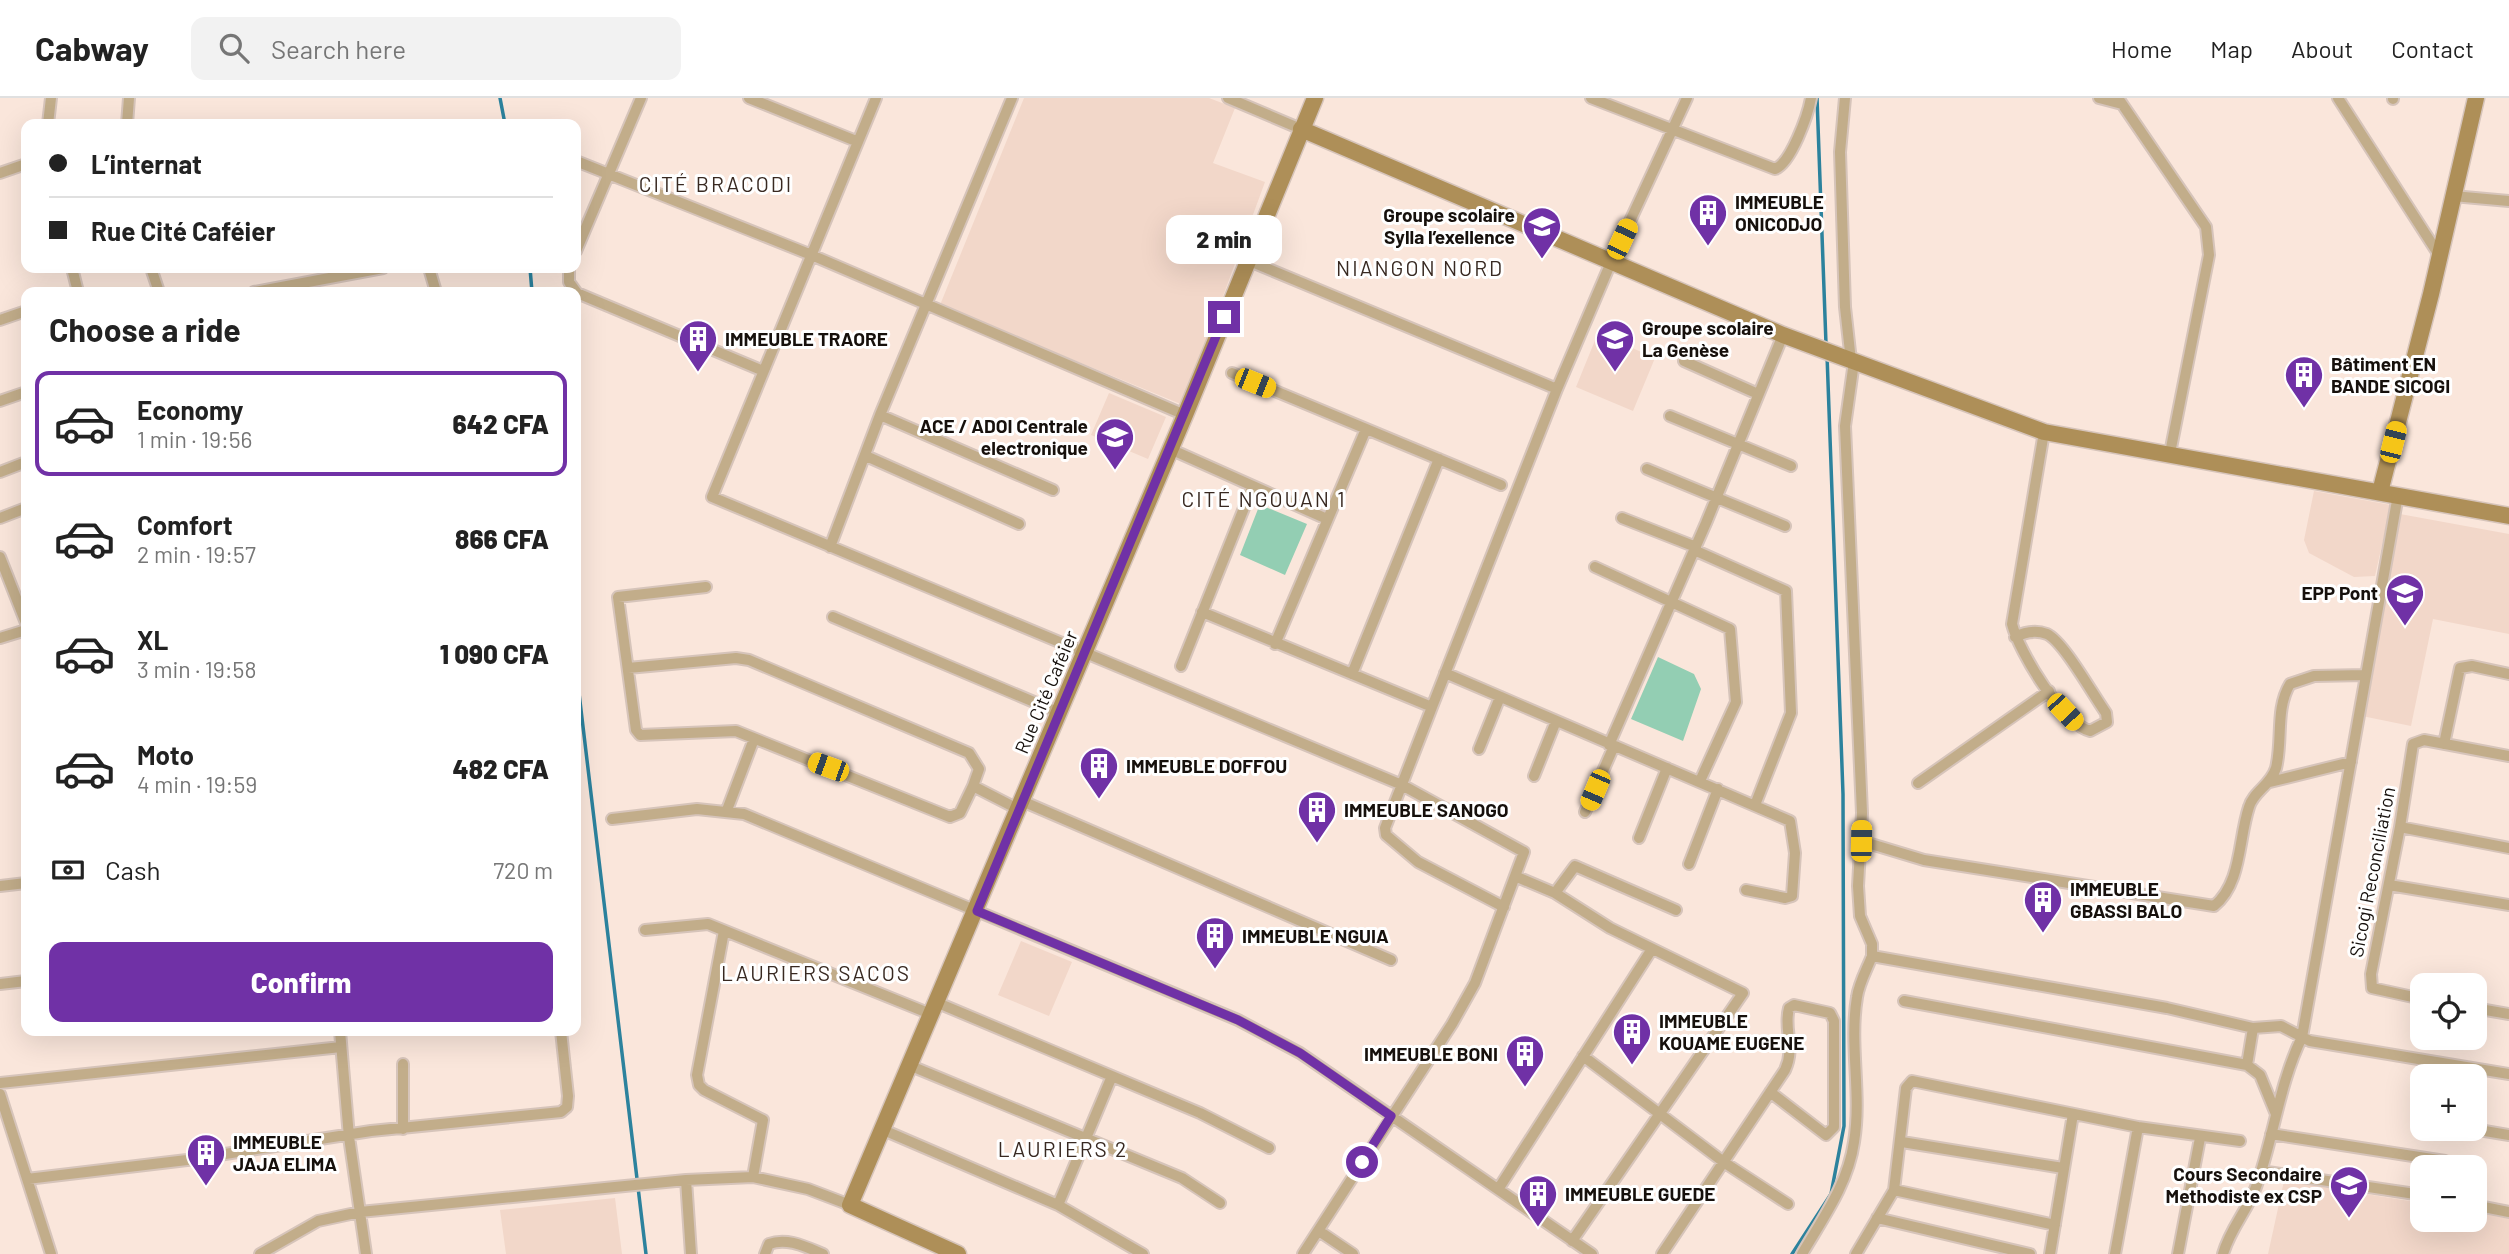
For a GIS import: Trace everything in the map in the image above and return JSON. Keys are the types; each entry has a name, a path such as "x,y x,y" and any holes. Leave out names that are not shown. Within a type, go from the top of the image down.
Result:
{"street":[{"path":"49,119 51,98"},
{"path":"127,119 129,98"},
{"path":"581,239 641,98"},
{"path":"749,98 856,141"},
{"path":"876,98 761,370 712,496 1402,785 1521,849 1524,855 1475,983 1452,1024 1303,1254"},
{"path":"830,547 880,415 1012,98"},
{"path":"1228,98 1783,335 2043,432 2509,516"},
{"name":"Rue Cité Caféier","path":"850,1205 977,911 1315,98"},
{"path":"1591,98 1775,169 1785,162 1808,112 1811,98"},
{"path":"1504,906 1418,862 1391,842 1385,828 1557,389 1612,260 1687,98"},
{"path":"1802,1254 1843,1184 1854,1143 1858,1099 1855,1040 1857,996 1872,957 1872,944 1860,916 1858,886 1861,841 1845,426 1851,361 1845,307 1840,152 1844,98"},
{"path":"2099,98 2120,101 2206,226 2209,255 2170,453"},
{"path":"2338,98 2439,255"},
{"path":"2380,492 2476,98"},
{"path":"581,163 809,254 1185,415"},
{"path":"0,173 21,166"},
{"path":"2453,196 2509,201"},
{"path":"1247,260 1557,389"},
{"path":"281,287 356,273"},
{"path":"581,295 761,370"},
{"path":"0,320 21,313"},
{"path":"1585,812 1783,335"},
{"path":"1684,361 1759,394"},
{"path":"1232,373 1502,485"},
{"path":"0,401 21,394"},
{"path":"880,415 1053,490"},
{"path":"1670,415 1791,467"},
{"path":"1275,644 1366,429"},
{"path":"2015,637 2031,632 2042,633 2056,641 2106,713 2107,722 2090,731 2080,728 2049,691 2015,637 2012,609 2043,432"},
{"path":"1170,449 1252,488 1327,519"},
{"path":"866,456 1019,524"},
{"path":"1352,674 1438,459"},
{"path":"0,471 21,465"},
{"path":"1647,469 1785,526"},
{"path":"1181,666 1252,488"},
{"path":"2223,1254 2228,1236 2252,1197 2287,1072 2302,1037 2398,495"},
{"path":"0,518 21,510"},
{"path":"1622,518 1786,591 1791,713 1755,805"},
{"path":"0,557 21,610"},
{"path":"1595,567 1730,629 1733,638 1736,702 1700,781"},
{"path":"628,667 736,658 749,660 969,753 979,769 960,813 950,817 736,731 640,735 636,730 618,597 706,587"},
{"path":"1202,612 1432,708"},
{"path":"834,617 1060,713"},
{"path":"0,638 21,632"},
{"path":"2444,744 2460,668 2472,666 2509,674"},
{"path":"1445,673 1790,821 1793,825 1792,896 1785,898 1746,890"},
{"path":"1861,841 1924,860 2214,906 2226,896 2240,850 2249,804 2270,782 2276,768 2283,696 2290,684 2314,676 2366,675"},
{"path":"1919,783 2049,691"},
{"path":"1479,749 1500,696"},
{"path":"1534,776 1556,721"},
{"path":"727,810 754,739"},
{"name":"Sicogi Reconciliation","path":"2410,996 2372,988 2371,974 2400,827 2413,744 2424,740 2509,756"},
{"path":"2270,782 2351,762"},
{"path":"1639,838 1667,768"},
{"path":"973,786 1391,960"},
{"path":"1689,864 1718,789"},
{"path":"612,819 697,809 727,810 744,814 1238,1020 1300,1053 1592,1254"},
{"path":"2400,827 2509,848"},
{"path":"1555,893 1575,866 1676,910"},
{"path":"1517,877 1555,893 1610,928 1743,993 1572,1241"},
{"path":"0,886 21,884"},
{"path":"2389,885 2509,905"},
{"path":"645,930 702,924 724,931 1112,1076 1200,1113 1269,1148"},
{"path":"724,931 697,1075 699,1085 704,1090 763,1120 754,1177"},
{"path":"1499,1188 1652,948"},
{"path":"1872,957 2167,1008 2253,1028 2281,1026 2302,1037 2509,1074"},
{"path":"0,984 21,982"},
{"path":"1904,1001 2247,1066 2260,1075 2276,1114"},
{"path":"1662,1254 1726,1163 1791,1055 1786,1018 1789,1008 1794,1005 1830,1013 1834,1021 1834,1127 1826,1135 1770,1092"},
{"path":"2487,1010 2509,1013"},
{"path":"2247,1066 2253,1028"},
{"path":"340,1036 349,1137 366,1254"},
{"path":"27,1179 403,1129 561,1112 567,1107 568,1096 562,1036"},
{"path":"0,1083 341,1047"},
{"path":"1583,1056 1726,1163 1788,1204"},
{"path":"403,1064 403,1129"},
{"path":"911,1066 1182,1178 1220,1203"},
{"path":"1058,1205 1112,1076"},
{"path":"1856,1254 1894,1189 1902,1142 1906,1088 1912,1081 2138,1127 2200,1138 2240,1141"},
{"path":"0,1094 4,1121 27,1179 51,1254"},
{"path":"2050,1254 2073,1114"},
{"path":"2115,1254 2138,1127"},
{"path":"881,1129 1058,1205 1143,1254"},
{"path":"2487,1131 2509,1135"},
{"path":"2271,1134 2410,1156"},
{"path":"2178,1254 2200,1138"},
{"path":"1902,1142 2063,1168"},
{"path":"2261,1171 2410,1193"},
{"path":"260,1254 318,1221 360,1212 686,1180 754,1177 808,1189 958,1254"},
{"path":"686,1180 691,1254"},
{"path":"1894,1189 2055,1225"},
{"path":"2487,1208 2509,1212"},
{"path":"1877,1218 2030,1254"},
{"path":"1319,1231 1353,1254"},
{"path":"765,1254 769,1244 777,1241 797,1243 823,1254"}],"shaded area":[{"path":"1024,98 1209,98 1235,108 1213,163 1265,182 1183,405 940,305"},
{"name":"Groupe scolaire La Genèse","path":"1598,333 1655,358 1633,411 1576,387"},
{"path":"1109,393 1166,417 1148,459 1091,435"},
{"path":"2314,491 2391,505 2375,576 2354,577 2309,553 2304,540"},
{"name":"EPP Pont","path":"2400,514 2509,534 2509,634 2433,619 2411,726 2362,716"},
{"path":"1021,941 1072,962 1049,1016 998,995"},
{"name":"Cours Secondaire Methodiste ex CSP","path":"2284,1181 2410,1201 2410,1232 2487,1232 2487,1214 2509,1217 2509,1254 2268,1254"},
{"path":"615,1198 622,1254 506,1254 500,1210"}],"green space":[{"path":"1263,506 1307,524 1285,575 1240,555 1258,509"},
{"path":"1658,657 1694,674 1701,689 1683,741 1631,719"}],"waterway":[{"path":"500,98 504,119"},
{"path":"1817,98 1826,344"},
{"path":"530,273 532,287"},
{"path":"1792,1254 1831,1194 1844,1126 1843,794 1827,355"},
{"path":"581,710 646,1254"}],"place":[{"name":"IMMEUBLE ONICODJO","path":"1708,247"},
{"name":"Groupe scolaire Sylla l’exellence","path":"1542,260"},
{"name":"IMMEUBLE TRAORE","path":"698,373"},
{"name":"Groupe scolaire La Genèse","path":"1615,373"},
{"name":"Bâtiment EN BANDE SICOGI","path":"2304,409"},
{"name":"ACE / ADOI Centrale electronique","path":"1115,471"},
{"name":"EPP Pont","path":"2405,627"},
{"name":"IMMEUBLE DOFFOU","path":"1099,800"},
{"name":"IMMEUBLE SANOGO","path":"1317,844"},
{"name":"IMMEUBLE GBASSI BALO","path":"2043,934"},
{"name":"IMMEUBLE NGUIA","path":"1215,970"},
{"name":"IMMEUBLE KOUAME EUGENE","path":"1632,1066"},
{"name":"IMMEUBLE BONI","path":"1525,1088"},
{"name":"IMMEUBLE JAJA ELIMA","path":"206,1187"},
{"name":"Cours Secondaire Methodiste ex CSP","path":"2349,1219"},
{"name":"IMMEUBLE GUEDE","path":"1538,1228"}],"district":[{"name":"CITÉ BRACODI","path":"716,185"},
{"name":"NIANGON NORD","path":"1420,269"},
{"name":"CITÉ NGOUAN 1","path":"1264,500"},
{"name":"LAURIERS SACOS","path":"816,974"},
{"name":"LAURIERS 2","path":"1063,1150"}],"route":[{"path":"1224,317 977,911 1238,1020 1300,1053 1391,1116 1362,1162"}]}
